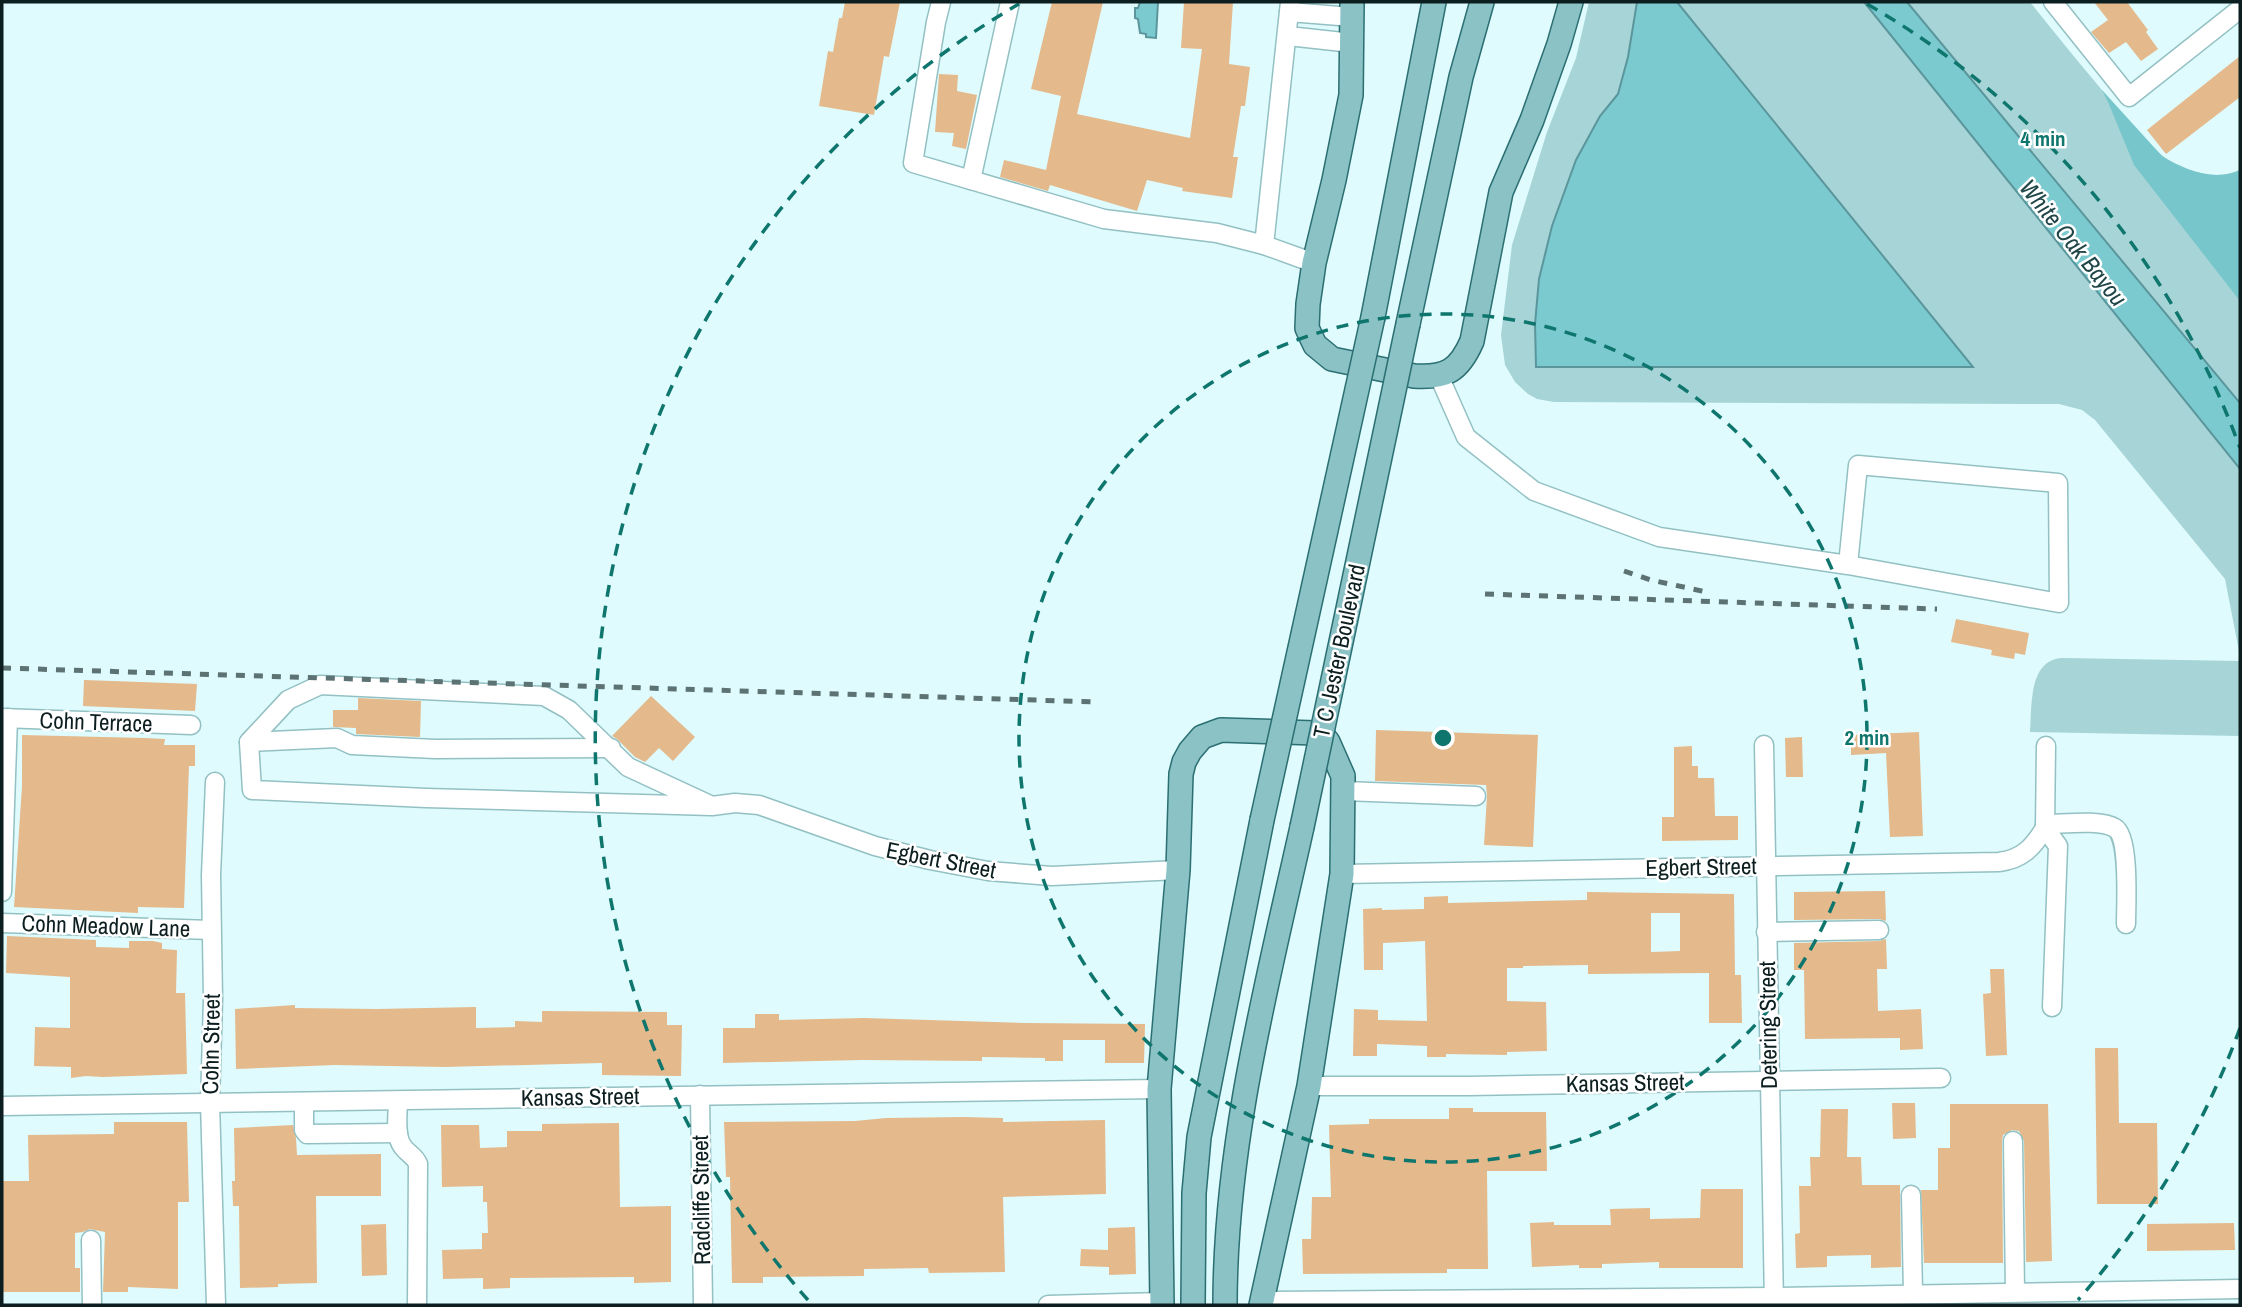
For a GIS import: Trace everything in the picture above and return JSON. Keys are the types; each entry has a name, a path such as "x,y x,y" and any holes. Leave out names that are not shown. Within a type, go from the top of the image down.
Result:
{"main road":[{"path":"1419,82 1422,2"},
{"name":"T C Jester Boulevard","path":"1193,1305 1194,1193 1199,1137 1262,820 1373,317 1434,2"},
{"name":"T C Jester Boulevard","path":"1225,1305 1227,1224 1233,1167 1251,1066 1461,77 1482,2"},
{"path":"1461,77 1483,43 1498,2"},
{"path":"1352,9 1350,95 1334,180 1314,263 1306,320 1310,337 1322,353 1345,362 1414,376 1439,376 1461,363 1472,341 1502,192 1532,120 1571,2"},
{"path":"1161,1304 1159,1089 1178,870 1181,774 1190,751 1202,737 1221,730 1315,733 1324,737 1340,766 1344,791 1342,874 1308,1086 1262,1303"}],"street":[{"path":"941,2 913,163 1104,219 1217,233 1264,245 1314,263"},
{"path":"971,180 1010,2"},
{"path":"2053,2 2129,97 2240,9"},
{"path":"1264,245 1290,7 1352,9"},
{"path":"1288,36 1352,43"},
{"path":"1439,376 1466,437 1534,491 1659,537 1848,565 2059,603 2058,483 1858,465 1848,565"},
{"path":"249,742 288,700 320,685 544,696 569,710 628,767 712,806"},
{"path":"2,892 5,718"},
{"name":"Cohn Terrace","path":"5,718 191,726"},
{"path":"249,742 337,738 352,745 435,749 611,748"},
{"name":"Egbert Street","path":"249,742 252,790 426,798 759,805 875,846 988,871 1052,876 1178,870"},
{"name":"Detering Street","path":"1764,745 1774,1301"},
{"path":"2046,746 2045,826 2058,846 2052,1007"},
{"name":"Cohn Street","path":"215,782 210,1104 216,1305"},
{"path":"1344,791 1476,796"},
{"path":"2045,826 2103,824 2120,832 2125,863 2126,924"},
{"name":"Egbert Street","path":"1342,874 2010,861 2031,848 2045,826"},
{"name":"Cohn Meadow Lane","path":"2,923 211,930"},
{"path":"1766,932 1879,930"},
{"name":"Kansas Street","path":"1308,1086 1941,1078"},
{"name":"Kansas Street","path":"2,1106 1159,1089"},
{"name":"Radcliffe Street","path":"699,1095 703,1305"},
{"path":"398,1101 399,1140 418,1164 417,1305"},
{"path":"304,1102 304,1130 307,1134 398,1133"},
{"path":"2013,1141 2015,1292"},
{"path":"1911,1195 1913,1293"},
{"path":"91,1240 92,1305"},
{"path":"1262,1303 1774,1301 1913,1293 2015,1292 2098,1298 2169,1298 2240,1289"},
{"path":"1048,1305 1161,1304"}],"shaded area":[{"path":"1589,2 2030,2 2117,107 2164,157 2191,171 2211,175 2240,170 2240,656 2225,579 2095,420 2082,410 2059,404 1554,402 1537,399 1515,382 1505,365 1501,335 1512,245 1547,132 1576,58"},
{"path":"2102,90 2162,156 2180,166 2210,175 2240,170 2240,301 2134,165"},
{"path":"2052,660 2240,661 2240,736 2030,732 2032,698 2038,675 2043,666"}],"water":[{"path":"1140,2 1158,2 1156,38 1140,33 1135,8 1138,8"},
{"path":"1637,2 1677,2 1973,367 1536,367 1535,324 1539,279 1552,226 1576,160 1600,116 1618,94 1628,57"},
{"name":"White Oak Bayou","path":"1864,2 1907,2 2240,403 2240,469"}],"building":[{"path":"845,2 900,2 889,57 884,56 874,115 819,106 828,51 833,52 839,18 842,18"},
{"path":"1052,2 1103,2 1077,114 1190,138 1202,49 1181,48 1184,2 1233,2 1229,64 1250,67 1245,106 1241,106 1233,157 1238,157 1232,198 1182,191 1183,188 1147,180 1137,211 1050,185 1048,191 1000,177 1004,160 1046,170 1061,96 1031,89"},
{"path":"2094,2 2127,2 2148,30 2146,32 2158,49 2141,61 2126,42 2109,53 2091,32 2108,20"},
{"path":"2240,56 2240,97 2166,154 2147,130"},
{"path":"939,74 958,75 957,91 977,95 966,149 952,146 954,133 935,132"},
{"path":"1956,619 2029,633 2025,655 2015,653 2014,659 1991,655 1992,650 1951,642"},
{"path":"84,680 197,684 195,711 83,706"},
{"path":"651,696 695,737 673,761 659,748 645,762 635,757 612,736"},
{"path":"358,698 421,701 420,737 356,734 356,728 333,727 333,710 358,710"},
{"path":"1376,730 1538,735 1533,847 1484,845 1486,785 1375,781"},
{"path":"1919,732 1923,836 1890,837 1886,753 1851,755 1851,735"},
{"path":"22,735 165,739 164,745 195,745 195,766 189,766 184,908 138,907 138,913 14,907 22,786"},
{"path":"1802,737 1803,777 1786,777 1785,738"},
{"path":"1692,746 1692,766 1698,766 1698,778 1714,778 1715,816 1738,816 1738,840 1662,841 1662,817 1674,817 1674,747"},
{"path":"1885,891 1886,921 1794,920 1794,892"},
{"path":"1587,892 1734,894 1735,975 1741,975 1742,1023 1709,1023 1709,973 1588,974 1588,965 1523,966 1507,968 1507,1001 1546,1002 1547,1051 1427,1057 1427,1046 1377,1044 1377,1056 1353,1056 1354,1009 1378,1010 1378,1020 1427,1021 1425,941 1383,943 1383,970 1364,970 1363,909 1424,909 1424,897 1448,896 1448,903 1587,900","holes":["1651,913 1680,913 1680,951 1651,952"]},
{"path":"7,936 96,940 96,947 129,948 129,941 153,941 162,943 162,949 177,950 176,993 185,993 187,1074 71,1078 71,1067 34,1066 35,1027 70,1028 70,977 6,973"},
{"path":"1886,939 1887,969 1877,969 1878,1011 1921,1009 1923,1049 1900,1050 1900,1038 1805,1039 1804,970 1794,970 1794,943"},
{"path":"1990,969 2004,969 2007,1055 1986,1056 1983,994 1991,993"},
{"path":"295,1005 295,1008 377,1009 476,1007 476,1028 515,1027 515,1021 542,1022 542,1011 667,1012 667,1025 682,1025 681,1076 602,1075 602,1063 444,1067 335,1065 236,1069 235,1009"},
{"path":"755,1014 779,1014 779,1020 864,1018 1145,1024 1144,1063 1105,1063 1105,1040 1063,1040 1063,1061 1045,1061 1045,1058 982,1057 982,1061 723,1063 723,1028 755,1028"},
{"path":"2095,1048 2118,1048 2119,1123 2157,1123 2158,1204 2097,1204"},
{"path":"1892,1103 1915,1103 1916,1138 1893,1139"},
{"path":"1950,1104 2048,1104 2052,1261 2026,1262 2024,1141 2019,1131 2012,1130 2003,1135 2002,1141 2003,1263 1924,1263 1921,1190 1938,1190 1938,1148 1950,1148"},
{"path":"1449,1108 1473,1108 1473,1112 1546,1112 1547,1171 1487,1171 1488,1269 1447,1269 1447,1273 1303,1274 1302,1239 1311,1239 1312,1197 1331,1197 1329,1125 1369,1124 1369,1119 1449,1119"},
{"path":"1821,1109 1848,1109 1847,1157 1861,1157 1862,1185 1900,1185 1901,1267 1871,1268 1871,1255 1827,1256 1827,1267 1796,1268 1795,1234 1800,1233 1799,1186 1811,1186 1810,1157 1820,1157"},
{"path":"1003,1118 1003,1122 1105,1120 1106,1194 1003,1197 1005,1272 929,1273 928,1268 864,1269 864,1276 763,1277 763,1283 732,1283 730,1177 726,1177 724,1122"},
{"path":"114,1122 187,1122 189,1202 178,1202 178,1289 128,1287 128,1292 103,1292 105,1232 90,1229 75,1233 75,1268 80,1268 80,1292 2,1292 2,1181 29,1181 28,1135 114,1134"},
{"path":"619,1123 620,1207 671,1206 671,1282 634,1283 634,1277 510,1278 510,1288 483,1289 483,1278 443,1279 442,1250 482,1249 482,1233 488,1233 487,1202 483,1202 483,1186 442,1187 441,1125 479,1125 480,1148 507,1147 507,1131 542,1131 542,1124"},
{"path":"293,1125 297,1155 381,1154 381,1196 316,1196 317,1283 240,1288 239,1206 233,1206 232,1181 235,1181 234,1128"},
{"path":"1701,1189 1743,1189 1743,1268 1659,1268 1659,1262 1602,1264 1602,1268 1579,1268 1579,1265 1532,1267 1530,1223 1611,1225 1610,1209 1650,1208 1650,1219 1700,1218"},
{"path":"2234,1223 2235,1250 2147,1251 2147,1224"},
{"path":"386,1224 387,1275 362,1276 361,1225"},
{"path":"1135,1227 1136,1274 1109,1275 1109,1267 1080,1266 1081,1249 1108,1250 1108,1228"}],"railway":[{"path":"1624,571 1651,580 1711,593"},
{"path":"1485,594 1937,609"},
{"path":"2,668 1097,702"}]}
